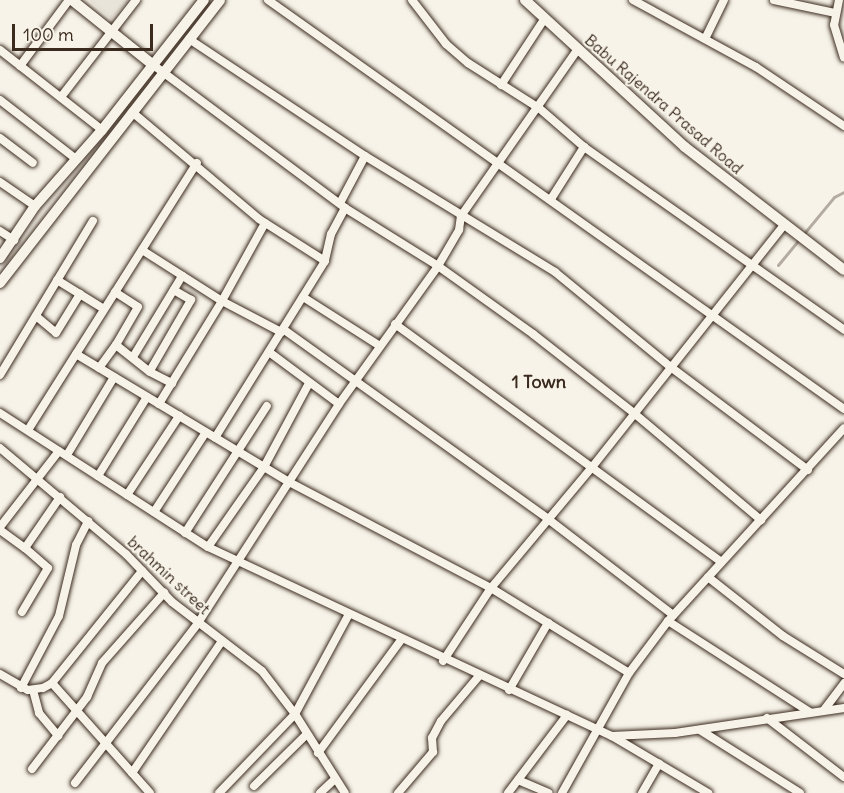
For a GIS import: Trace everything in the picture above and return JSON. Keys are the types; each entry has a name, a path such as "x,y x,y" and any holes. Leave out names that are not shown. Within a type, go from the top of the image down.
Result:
{"street":[{"path":"61,97 136,0"},
{"path":"0,258 35,206 102,130 204,0"},
{"path":"0,283 220,0"},
{"path":"268,0 715,314 844,410"},
{"path":"412,0 446,44 501,85 538,108 584,147 844,330"},
{"name":"Babu Rajendra Prasad Road","path":"525,0 685,147 844,270"},
{"path":"633,0 756,67 844,126"},
{"path":"705,39 724,0"},
{"path":"778,0 835,13"},
{"path":"839,0 835,13 844,57"},
{"path":"20,66 76,1 152,64 162,75 343,205 438,266 635,414 760,520"},
{"path":"501,85 544,18"},
{"path":"189,39 365,156 555,272 672,368 808,470"},
{"path":"75,783 198,623 339,404 394,324 438,266 459,230 461,216 578,49"},
{"path":"0,50 102,130"},
{"path":"0,100 76,159"},
{"path":"132,112 196,163 265,223 325,261"},
{"path":"0,138 33,163"},
{"path":"552,199 584,147"},
{"path":"215,438 325,261 331,234 365,156"},
{"path":"28,430 196,163"},
{"path":"0,182 35,206"},
{"path":"0,375 93,221"},
{"path":"159,404 222,301 265,223"},
{"path":"443,661 491,588 635,414 785,224"},
{"path":"0,231 14,240"},
{"path":"142,250 222,301 282,330 548,519 671,618 810,712"},
{"path":"133,357 182,276"},
{"path":"57,280 104,309"},
{"path":"151,369 191,300 174,290"},
{"path":"99,368 116,345 138,307 115,292"},
{"path":"36,316 56,333 81,294"},
{"path":"303,297 380,346"},
{"path":"394,324 593,466 721,562"},
{"path":"116,345 172,383"},
{"path":"269,352 339,404"},
{"path":"76,354 289,482 491,588 629,673"},
{"path":"22,612 48,568 0,528 63,453 114,377"},
{"path":"207,547 264,467 309,382"},
{"path":"98,476 147,397"},
{"path":"185,532 267,406"},
{"path":"0,412 207,547 443,661 612,736 704,792"},
{"path":"127,495 179,416"},
{"path":"562,793 629,673 671,618 844,428"},
{"path":"154,512 206,432"},
{"name":"brahmin street","path":"0,448 88,521 198,623 262,671 295,714 345,793"},
{"path":"25,548 60,497"},
{"path":"21,688 59,616 76,545 88,521"},
{"path":"0,674 21,688 33,690 52,683 142,571"},
{"path":"708,577 783,636 844,674"},
{"path":"32,769 77,710 102,663 164,593"},
{"path":"219,793 295,714 349,614"},
{"path":"509,690 548,623"},
{"path":"318,753 401,639"},
{"path":"132,773 222,641"},
{"path":"398,793 433,752 432,738 437,726 479,676"},
{"path":"52,683 150,793"},
{"path":"824,710 844,683"},
{"path":"33,690 39,713 58,736"},
{"path":"612,736 700,730 824,710 842,711"},
{"path":"508,793 567,716"},
{"path":"766,718 844,777"},
{"path":"700,730 800,793"},
{"path":"254,786 307,734"},
{"path":"642,793 659,764"},
{"path":"320,793 335,779"},
{"path":"518,780 548,793"}],"shaded area":[{"path":"89,0 129,0 111,19"}],"waterway":[{"path":"778,265 834,197 844,192"}],"district":[{"name":"1 Town","path":"539,382"}]}
